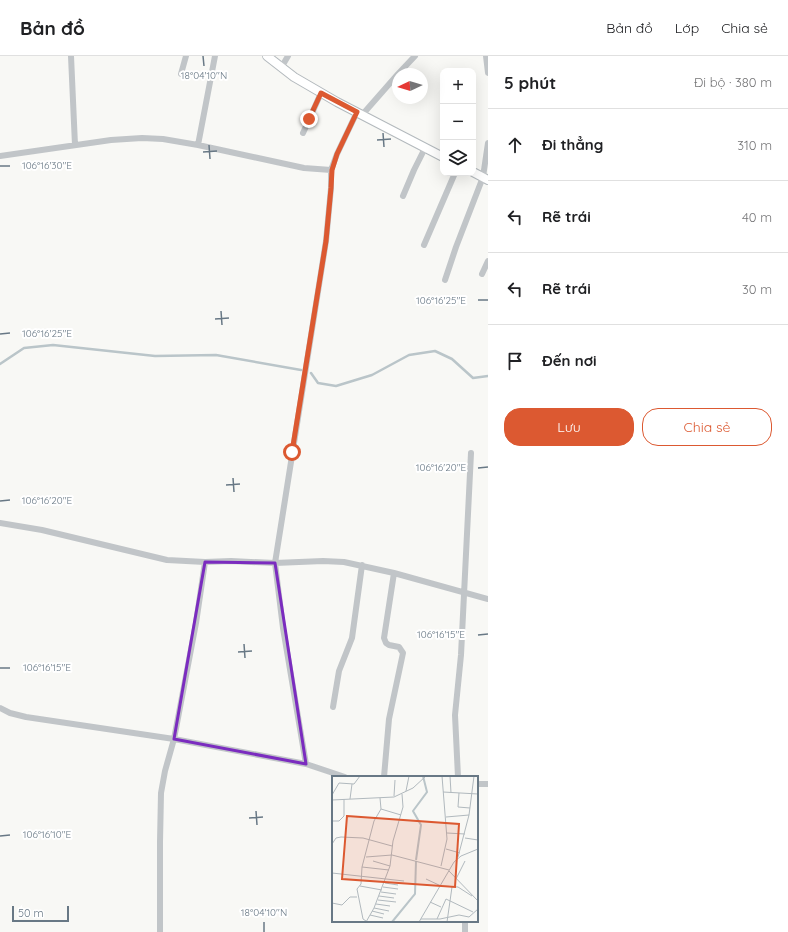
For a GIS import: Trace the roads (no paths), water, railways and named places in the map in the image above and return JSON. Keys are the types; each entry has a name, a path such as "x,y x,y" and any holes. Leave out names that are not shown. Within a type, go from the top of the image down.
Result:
{"main road":[{"path":"267,56 281,68 321,93 440,156"},
{"path":"476,174 486,179"}],"street":[{"path":"71,56 75,145"},
{"path":"181,74 186,56"},
{"path":"198,145 215,56"},
{"path":"281,68 288,56"},
{"path":"404,68 415,56"},
{"path":"486,56 488,73"},
{"path":"306,764 283,628 275,563 326,241 332,170 337,154 359,114 392,80"},
{"path":"303,134 321,93"},
{"path":"0,156 111,140 142,138 163,139 198,145 304,168 332,170"},
{"path":"445,280 456,247 486,179 488,143"},
{"path":"403,196 425,148"},
{"path":"424,245 454,176"},
{"path":"482,274 488,261"},
{"path":"458,776 455,715 461,655 471,453"},
{"path":"0,523 42,530 160,559 205,562 231,561 275,563 323,561 362,565 488,599"},
{"path":"160,932 161,793 165,771 174,739 196,623 205,562"},
{"path":"333,707 339,671 352,638 362,565"},
{"path":"384,776 389,718 402,653 399,647 386,644 384,640 394,573"},
{"path":"0,708 10,713 26,717 174,739 306,764 342,776"}],"waterway":[{"path":"0,364 24,348 53,345 155,356 216,355 301,370"},
{"path":"311,373 318,383 336,386 372,375 409,355 435,351 452,359 473,378 488,376"}]}
